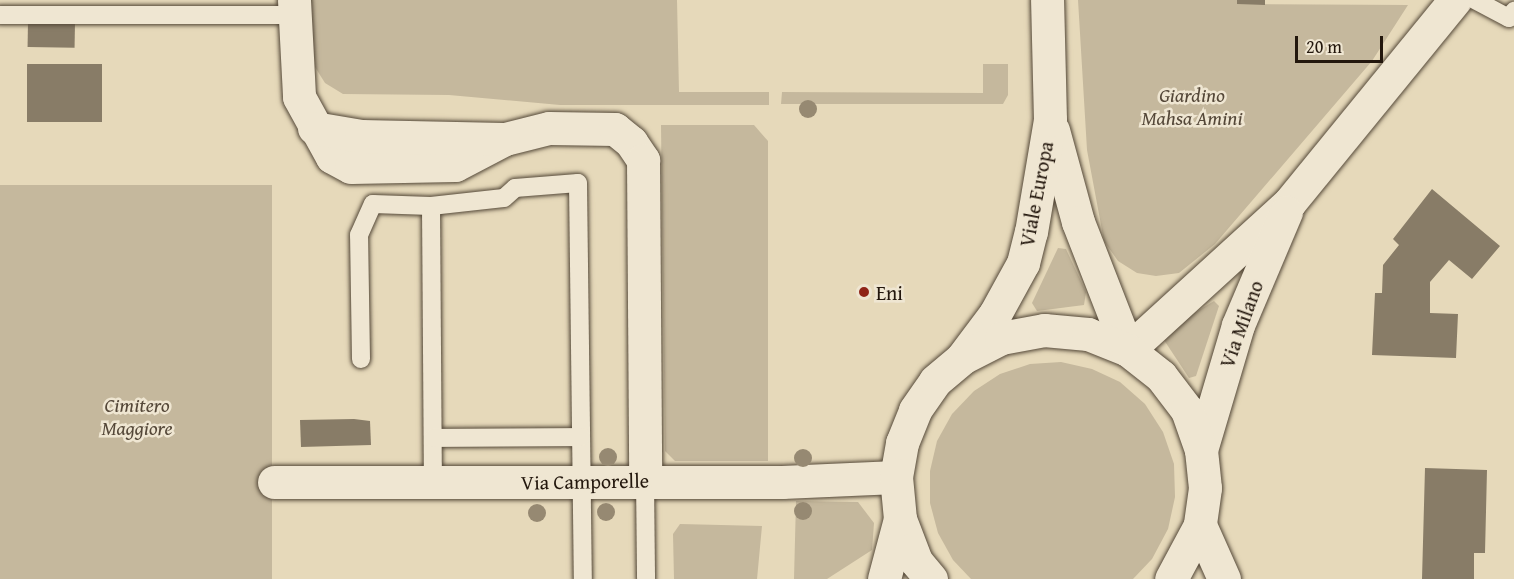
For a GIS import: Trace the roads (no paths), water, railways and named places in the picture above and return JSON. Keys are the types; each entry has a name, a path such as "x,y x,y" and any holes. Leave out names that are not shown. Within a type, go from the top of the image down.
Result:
{"street":[{"name":"Viale Europa","path":"962,358 995,314 1023,263 1050,120 1047,0"},
{"name":"Via Milano","path":"1128,350 1290,202 1455,0"},
{"path":"294,7 299,96 314,128 361,136 504,139 549,128 593,126 615,129 631,142 643,160 645,480"},
{"name":"Viale Europa","path":"1050,120 1078,222 1128,350"},
{"name":"Via Milano","path":"1202,450 1238,325 1290,202"},
{"path":"931,579 916,561 900,519 896,477 902,442 915,410 935,381 962,358 1001,338 1044,330 1088,334 1128,350 1161,376 1187,410 1202,450 1205,488 1200,525 1171,579"},
{"name":"Via Camporelle","path":"274,482 645,480 782,482 896,477"},
{"path":"879,575 900,519"},
{"path":"1200,525 1224,579"}],"lane":[{"path":"1420,42 1437,0"},
{"path":"1475,0 1509,18 1514,11"},
{"path":"0,15 294,7"},
{"path":"361,359 359,235 372,204 432,206 504,198 515,188 578,183 583,579"},
{"path":"432,206 433,482"},
{"path":"433,438 581,437"},
{"path":"645,480 646,579"}],"place":[{"name":"Eni","path":"864,292"}],"park label":[{"name":"Giardino Mahsa Amini","path":"1192,106"},
{"name":"Cimitero Maggiore","path":"137,416"}]}
